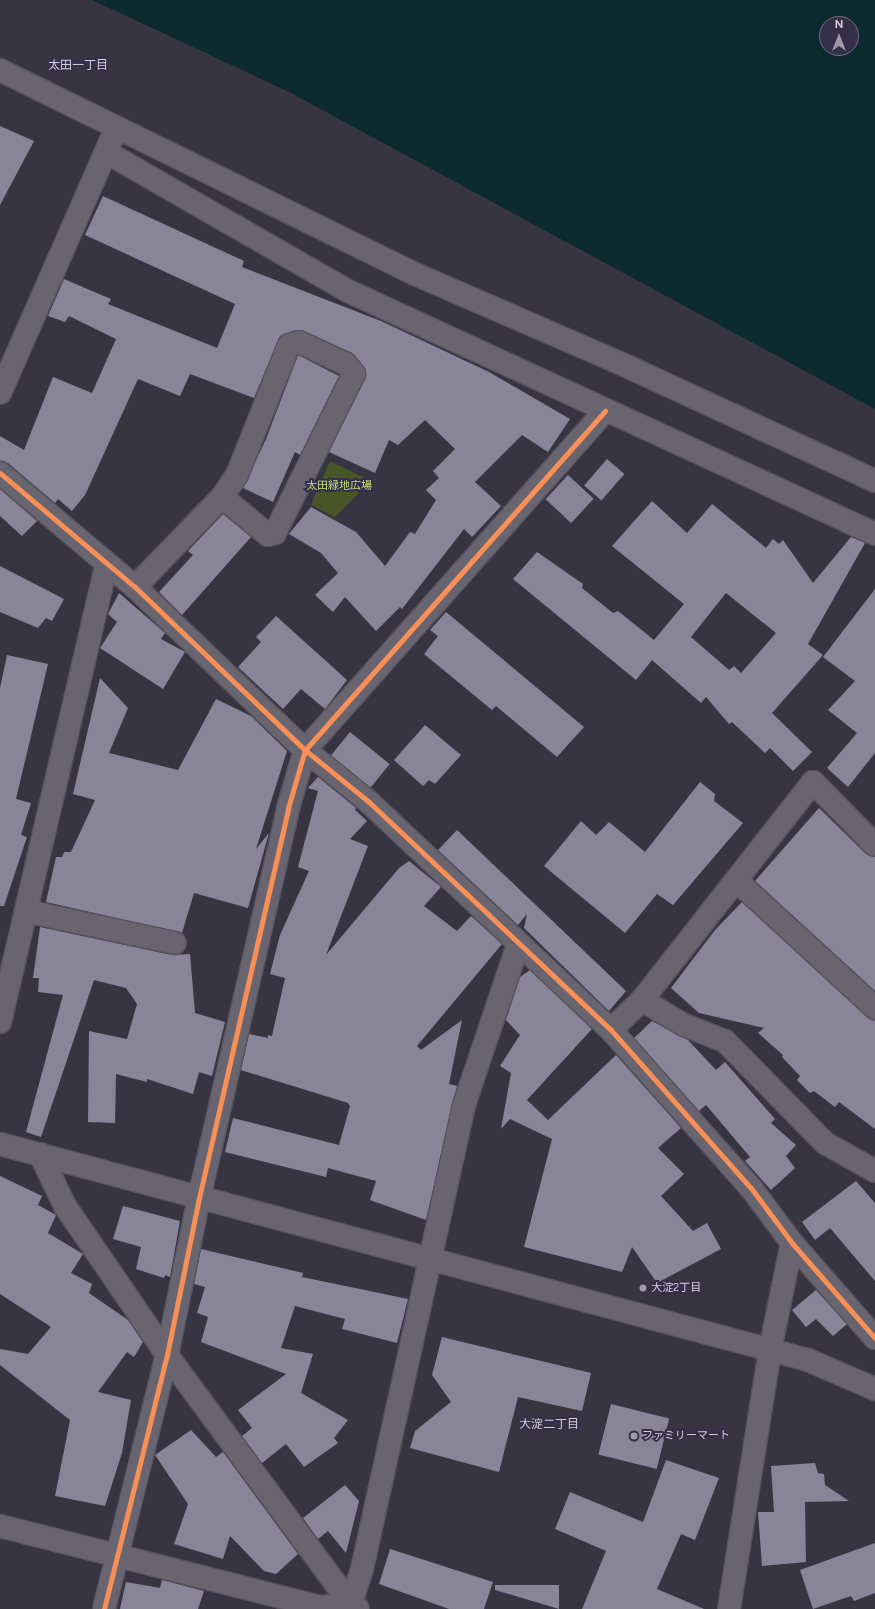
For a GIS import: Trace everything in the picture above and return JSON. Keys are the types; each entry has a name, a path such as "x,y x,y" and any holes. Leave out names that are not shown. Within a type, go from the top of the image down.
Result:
{"street":[{"path":"0,70 415,274 622,364 875,481"},
{"path":"0,394 106,152 115,127"},
{"path":"106,152 348,291 605,411 875,534"},
{"path":"134,587 222,497 237,475 289,345 299,342 346,364 354,374 275,532 268,535 222,497"},
{"path":"104,1609 115,1558 167,1355 198,1198 288,808 305,750 605,411"},
{"path":"0,473 134,587 305,750 369,802 518,945 611,1030 751,1188 792,1243 875,1338"},
{"path":"0,1022 107,564"},
{"path":"611,1030 642,1000 737,881 813,782 875,845"},
{"path":"737,881 875,1008"},
{"path":"26,911 175,943"},
{"path":"353,1608 431,1261 464,1104 518,945"},
{"path":"642,1000 684,1025 725,1040 825,1143 875,1171"},
{"path":"0,1144 431,1261 808,1360 875,1389"},
{"path":"40,1154 66,1206 167,1355 353,1608"},
{"path":"729,1609 770,1350 792,1243"},
{"path":"0,1526 115,1558 320,1607 353,1608"}],"green space":[{"name":"太田緑地広場","path":"330,461 371,481 335,517 311,505"}],"shaded area":[{"path":"92,0 875,0 875,409 289,92"}],"building":[{"path":"0,126 34,141 0,205"},
{"path":"103,196 244,261 242,267 381,321 489,372 570,419 548,452 522,435 475,482 501,506 472,537 464,529 402,609 400,607 376,631 345,597 333,612 315,595 338,573 321,553 289,534 311,507 356,532 385,566 410,532 415,534 436,500 426,490 439,478 433,471 455,449 425,420 398,445 389,440 375,473 329,452 366,372 352,353 304,331 295,330 280,336 254,398 190,374 180,396 138,379 85,495 72,511 58,499 55,503 8,463 0,461 0,436 24,450 53,377 92,393 116,339 69,316 65,322 48,316 64,279 111,299 108,304 217,348 235,304 85,235"},
{"path":"298,355 339,376 300,455 295,452 273,502 243,488 266,439"},
{"path":"607,459 624,474 601,501 584,485"},
{"path":"568,475 594,499 571,523 545,499"},
{"path":"0,489 37,521 22,536 0,516"},
{"path":"652,501 687,533 712,504 766,548 773,539 779,544 783,540 813,583 851,537 865,543 808,644 823,655 772,713 812,752 793,771 770,748 765,753 732,722 729,724 706,697 701,703 652,660 636,680 513,579 537,552 583,584 582,588 613,613 618,611 654,640 684,604 612,546","holes":["726,593 776,633 741,673 734,666 729,670 691,637"]},
{"path":"223,514 251,537 182,615 159,592 193,555 188,551"},
{"path":"0,566 64,599 52,621 46,618 38,628 0,612"},
{"path":"875,589 875,753 848,787 827,768 857,733 828,710 855,681 823,657"},
{"path":"119,593 165,633 161,639 185,652 163,689 100,648 117,622 108,614"},
{"path":"446,612 584,727 557,757 496,706 492,710 424,654 438,636 430,630"},
{"path":"276,616 347,680 325,709 301,689 283,709 238,667 261,642 256,637"},
{"path":"7,655 48,664 16,799 31,803 21,835 27,837 4,906 0,906 0,688"},
{"path":"100,678 128,708 109,753 178,770 216,699 251,716 287,751 256,849 269,833 248,908 194,893 182,933 46,902 56,857 62,857 64,852 71,852 95,800 73,794"},
{"path":"425,725 461,755 435,784 429,780 423,786 394,760"},
{"path":"350,732 390,764 370,788 330,756"},
{"path":"318,777 356,808 355,810 367,821 350,839 368,846 326,955 399,868 409,861 441,887 424,906 457,931 471,916 502,944 417,1046 421,1050 462,1020 449,1084 457,1086 426,1220 370,1200 376,1181 328,1168 326,1177 225,1152 233,1118 339,1145 350,1106 348,1103 241,1070 249,1034 268,1038 268,1035 272,1036 285,978 270,974 280,935 309,871 298,867 318,791 308,788"},
{"path":"700,782 715,794 714,801 743,823 673,905 657,894 625,933 544,866 581,821 596,835 609,822 645,852"},
{"path":"819,808 866,854 875,857 875,991 755,881"},
{"path":"457,830 626,991 609,1011 524,928 527,914 518,925 438,850"},
{"path":"742,902 867,1017 875,1020 875,1129 839,1102 835,1107 814,1091 810,1093 797,1080 800,1076 782,1057 783,1055 758,1033 764,1028 699,1013 671,988 715,930"},
{"path":"40,927 172,955 190,954 195,1013 225,1022 212,1076 199,1072 193,1094 147,1079 147,1082 116,1074 115,1123 88,1122 89,1031 127,1039 137,1004 126,988 94,980 41,1137 26,1132 63,995 38,992 39,978 33,978"},
{"path":"530,970 592,1029 527,1100 548,1120 616,1055 681,1128 658,1148 684,1174 661,1196 693,1231 707,1223 721,1249 657,1283 632,1247 622,1272 524,1247 552,1139 510,1119 501,1129 511,1073 500,1066 520,1035 506,1020 520,977"},
{"path":"652,1021 688,1040 716,1070 725,1062 775,1119 771,1123 796,1145 786,1156 795,1168 771,1190 745,1161 750,1157 706,1105 699,1111 634,1038"},
{"path":"0,1176 42,1196 38,1205 56,1215 48,1233 83,1254 71,1273 92,1284 89,1293 128,1320 143,1342 134,1357 127,1352 98,1392 131,1400 122,1453 105,1506 55,1496 70,1420 0,1365 0,1349 28,1354 51,1327 0,1294"},
{"path":"856,1181 875,1203 875,1281 830,1228 815,1240 802,1222"},
{"path":"123,1206 180,1221 170,1277 165,1275 164,1278 136,1269 141,1247 113,1239"},
{"path":"201,1249 303,1273 302,1277 408,1299 397,1343 342,1329 345,1319 295,1306 281,1348 313,1354 301,1393 348,1420 334,1438 338,1443 304,1467 286,1444 262,1463 242,1436 252,1428 238,1410 286,1374 201,1342 208,1317 197,1313 205,1287 194,1284"},
{"path":"816,1290 847,1324 833,1336 816,1319 806,1327 792,1310"},
{"path":"442,1337 591,1373 582,1411 518,1397 499,1472 410,1448 415,1431 451,1402 432,1375"},
{"name":"ファミリーマート","path":"611,1404 669,1419 657,1469 598,1454"},
{"path":"191,1430 216,1457 223,1452 298,1554 276,1574 264,1571 230,1536 223,1559 174,1544 188,1504 155,1455"},
{"path":"666,1460 719,1478 695,1540 681,1534 657,1589 704,1609 582,1609 606,1551 555,1529 570,1492 643,1522"},
{"path":"815,1463 818,1473 824,1474 825,1485 849,1501 805,1502 806,1562 762,1566 758,1512 774,1512 771,1466"},
{"path":"345,1485 359,1501 346,1553 328,1531 318,1539 303,1518"},
{"path":"875,1543 875,1593 854,1601 851,1596 813,1609 800,1570"},
{"path":"390,1549 493,1582 484,1609 449,1609 379,1584"},
{"path":"162,1580 204,1591 198,1609 120,1609 126,1582 160,1588"},
{"path":"495,1585 559,1585 559,1609 495,1590"}],"cycle path":[{"path":"104,1609 167,1355 199,1198 288,808 305,750 605,411"},
{"path":"0,473 135,587 305,750 369,802 611,1030 751,1188 792,1243 875,1338"}],"place":[{"name":"大淀2丁目","path":"643,1288"},
{"name":"ファミリーマート","path":"634,1436"}],"district":[{"name":"太田一丁目","path":"78,66"},
{"name":"大淀二丁目","path":"549,1425"}]}
